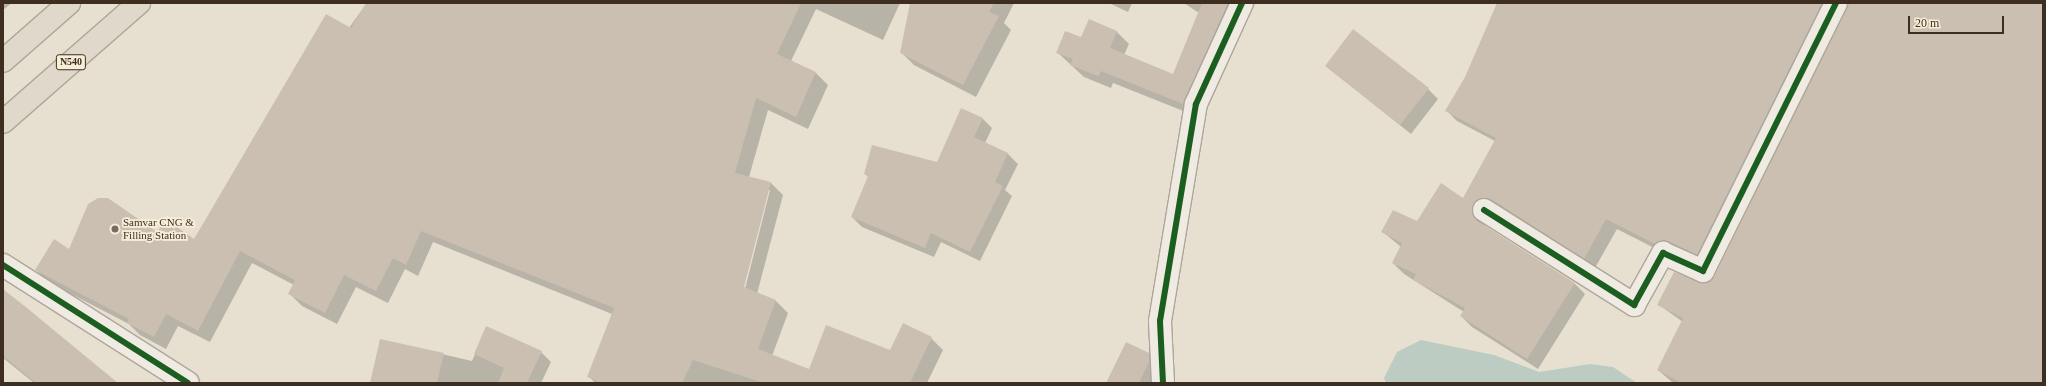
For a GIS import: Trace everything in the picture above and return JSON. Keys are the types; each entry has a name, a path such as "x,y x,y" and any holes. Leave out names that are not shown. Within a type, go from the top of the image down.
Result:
{"highway":[{"path":"3,61 69,3"},
{"name":"N540","path":"3,122 139,3"}],"street":[{"path":"1163,383 1160,321 1196,104 1242,3"},
{"path":"1484,210 1634,305 1663,253 1704,271 1836,3"},
{"path":"3,265 188,383"}],"shaded area":[{"path":"1421,340 1494,355 1539,372 1590,364 1613,367 1637,383 1386,383 1384,378 1397,352"}],"building":[{"path":"366,3 801,3 777,54 816,72 796,117 756,98 735,173 771,182 744,287 776,300 758,349 809,369 826,325 890,350 903,323 932,337 910,383 764,383 693,360 682,383 602,383 587,377 614,308 421,231 406,265 393,258 376,291 344,275 325,313 288,294 295,280 240,251 198,331 166,314 154,337 127,323 129,319 35,270 54,239 69,249 88,204 98,198 108,198 157,232 166,219 194,239 326,14 351,28"},
{"path":"910,3 994,3 989,12 999,16 963,85 900,53"},
{"path":"1202,3 1228,3 1183,104 1101,71 1098,76 1070,65 1073,59 1056,53 1065,31 1081,37 1089,19 1117,31 1110,48 1173,74"},
{"path":"1497,3 1822,3 1697,255 1668,241 1655,244 1606,219 1584,259 1491,199 1484,198 1474,203 1472,210 1477,221 1575,283 1527,359 1460,316 1465,308 1413,280 1416,274 1392,263 1402,243 1381,232 1393,210 1417,221 1441,183 1463,198 1496,138 1445,111 1465,77"},
{"path":"1848,3 2043,3 2043,383 1682,383 1657,370 1683,318 1657,305 1674,272 1704,283 1714,277"},
{"path":"1353,29 1429,88 1400,125 1325,66"},
{"path":"961,108 983,118 974,137 1008,153 995,182 1003,186 970,252 931,233 925,248 851,217 868,176 864,174 872,145 937,162"},
{"path":"3,289 118,383 36,383 3,356"},
{"path":"486,326 542,351 527,383 498,383 504,368 474,354"},
{"path":"380,339 444,353 437,383 370,383"},
{"path":"1126,342 1149,353 1149,362 1139,383 1106,383"}],"cycle path":[{"path":"1163,383 1160,321 1196,104 1242,3"},
{"path":"1484,210 1634,305 1663,253 1703,271 1836,3"},
{"path":"3,265 188,383"}],"place":[{"name":"Samvar CNG & Filling Station","path":"115,229"}]}
